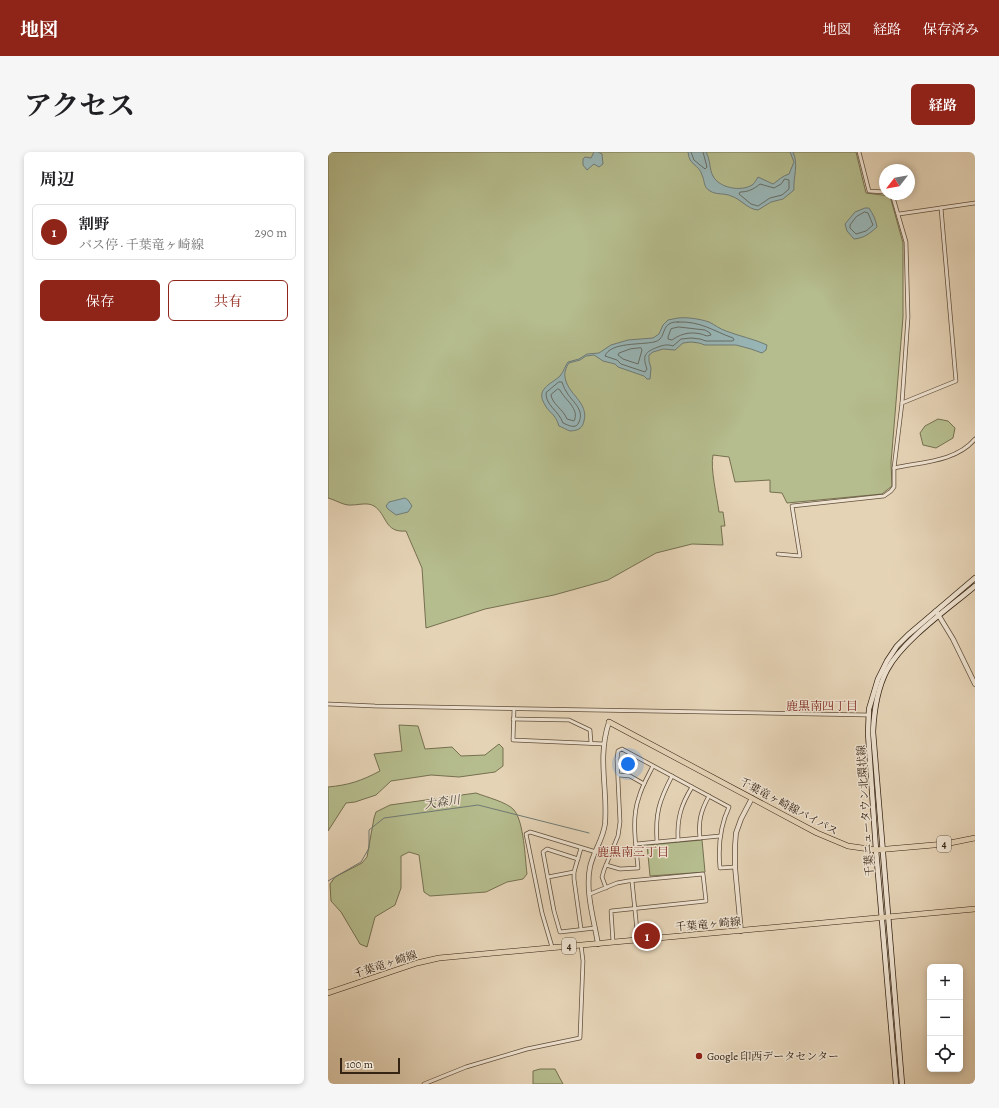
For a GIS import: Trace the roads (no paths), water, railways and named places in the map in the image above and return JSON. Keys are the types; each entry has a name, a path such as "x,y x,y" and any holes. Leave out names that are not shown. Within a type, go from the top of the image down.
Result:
{"main road":[{"name":"千葉ニュータウン北環状線","path":"902,1084 885,918 876,850 868,715 875,684 887,661 901,642 975,578"},
{"name":"千葉ニュータウン北環状線","path":"896,1084 882,850 873,732 875,704 881,684 892,662 910,642 975,586"},
{"name":"千葉竜ヶ崎線バイパス","path":"609,722 833,841 855,848 882,850 945,844 975,838"},
{"name":"千葉竜ヶ崎線","path":"328,993 417,963 439,958 975,909"}],"street":[{"path":"859,152 869,191 879,192"},
{"path":"778,554 800,556 792,506 884,496 894,487 894,468 902,403 908,318 906,242 894,200"},
{"path":"899,214 975,203"},
{"path":"902,403 956,381 941,208"},
{"path":"894,468 952,457 969,446 975,439"},
{"path":"936,611 953,639 975,684"},
{"path":"328,704 514,709 868,715"},
{"path":"514,709 513,740 604,744"},
{"path":"513,719 569,720 590,730 591,743"},
{"path":"598,944 588,876 590,864 603,835 606,818 603,769 604,744 609,722"},
{"path":"606,888 602,877 618,836 620,822 617,760 618,751 622,749 729,807 723,821 720,836 720,868 735,867"},
{"path":"606,864 620,869 638,868 635,813 638,798 653,766"},
{"path":"618,776 630,776 644,784"},
{"path":"657,842 656,825 658,807 672,776"},
{"path":"678,840 680,812 692,786"},
{"path":"700,838 700,816 710,796"},
{"path":"741,931 735,867 736,833 741,819 752,798"},
{"path":"552,947 542,913 526,834 530,832 596,852"},
{"path":"636,844 720,836"},
{"path":"581,848 574,872 574,887 582,929"},
{"path":"578,859 547,849 543,852 554,911 560,932 595,928"},
{"path":"548,877 574,872"},
{"path":"590,894 617,883 703,874 706,901 611,911 613,943"},
{"path":"632,881 638,940"},
{"path":"424,1084 466,1067 527,1049 580,1038 582,961 580,945"}],"water":[{"path":"594,152 602,154 603,164 599,167 594,164 587,170 583,165 583,159 585,157 591,158"},
{"path":"688,152 706,152 713,176 716,180 731,188 742,188 752,185 758,177 773,184 789,174 794,162 790,152 793,152 796,161 794,190 783,199 771,202 758,210 754,209 747,206 735,197 715,193 708,189 705,186 701,171 692,163"},
{"path":"869,208 875,219 877,227 870,233 854,239 847,231 845,224 855,212"},
{"path":"678,318 694,318 709,322 724,330 767,345 766,350 762,353 736,345 705,345 691,342 683,343 675,350 663,349 649,355 651,368 650,379 618,367 615,364 603,361 594,355 586,356 580,360 569,363 565,374 567,383 581,403 585,414 582,427 569,431 559,426 556,418 542,400 542,395 545,388 560,376 568,362 579,359 587,354 599,353 611,345 628,340 653,338 659,334 663,325 668,320"},
{"path":"405,498 412,506 408,512 396,515 386,506 389,502"}],"waterway":[{"name":"大森川","path":"328,881 361,862 369,848 369,830 384,818 478,805 589,833"}],"place":[{"name":"割野","path":"647,936"},
{"name":"Google 印西データセンター","path":"699,1056"}],"district":[{"name":"鹿黒南四丁目","path":"822,706"},
{"name":"鹿黒南三丁目","path":"633,852"}]}
